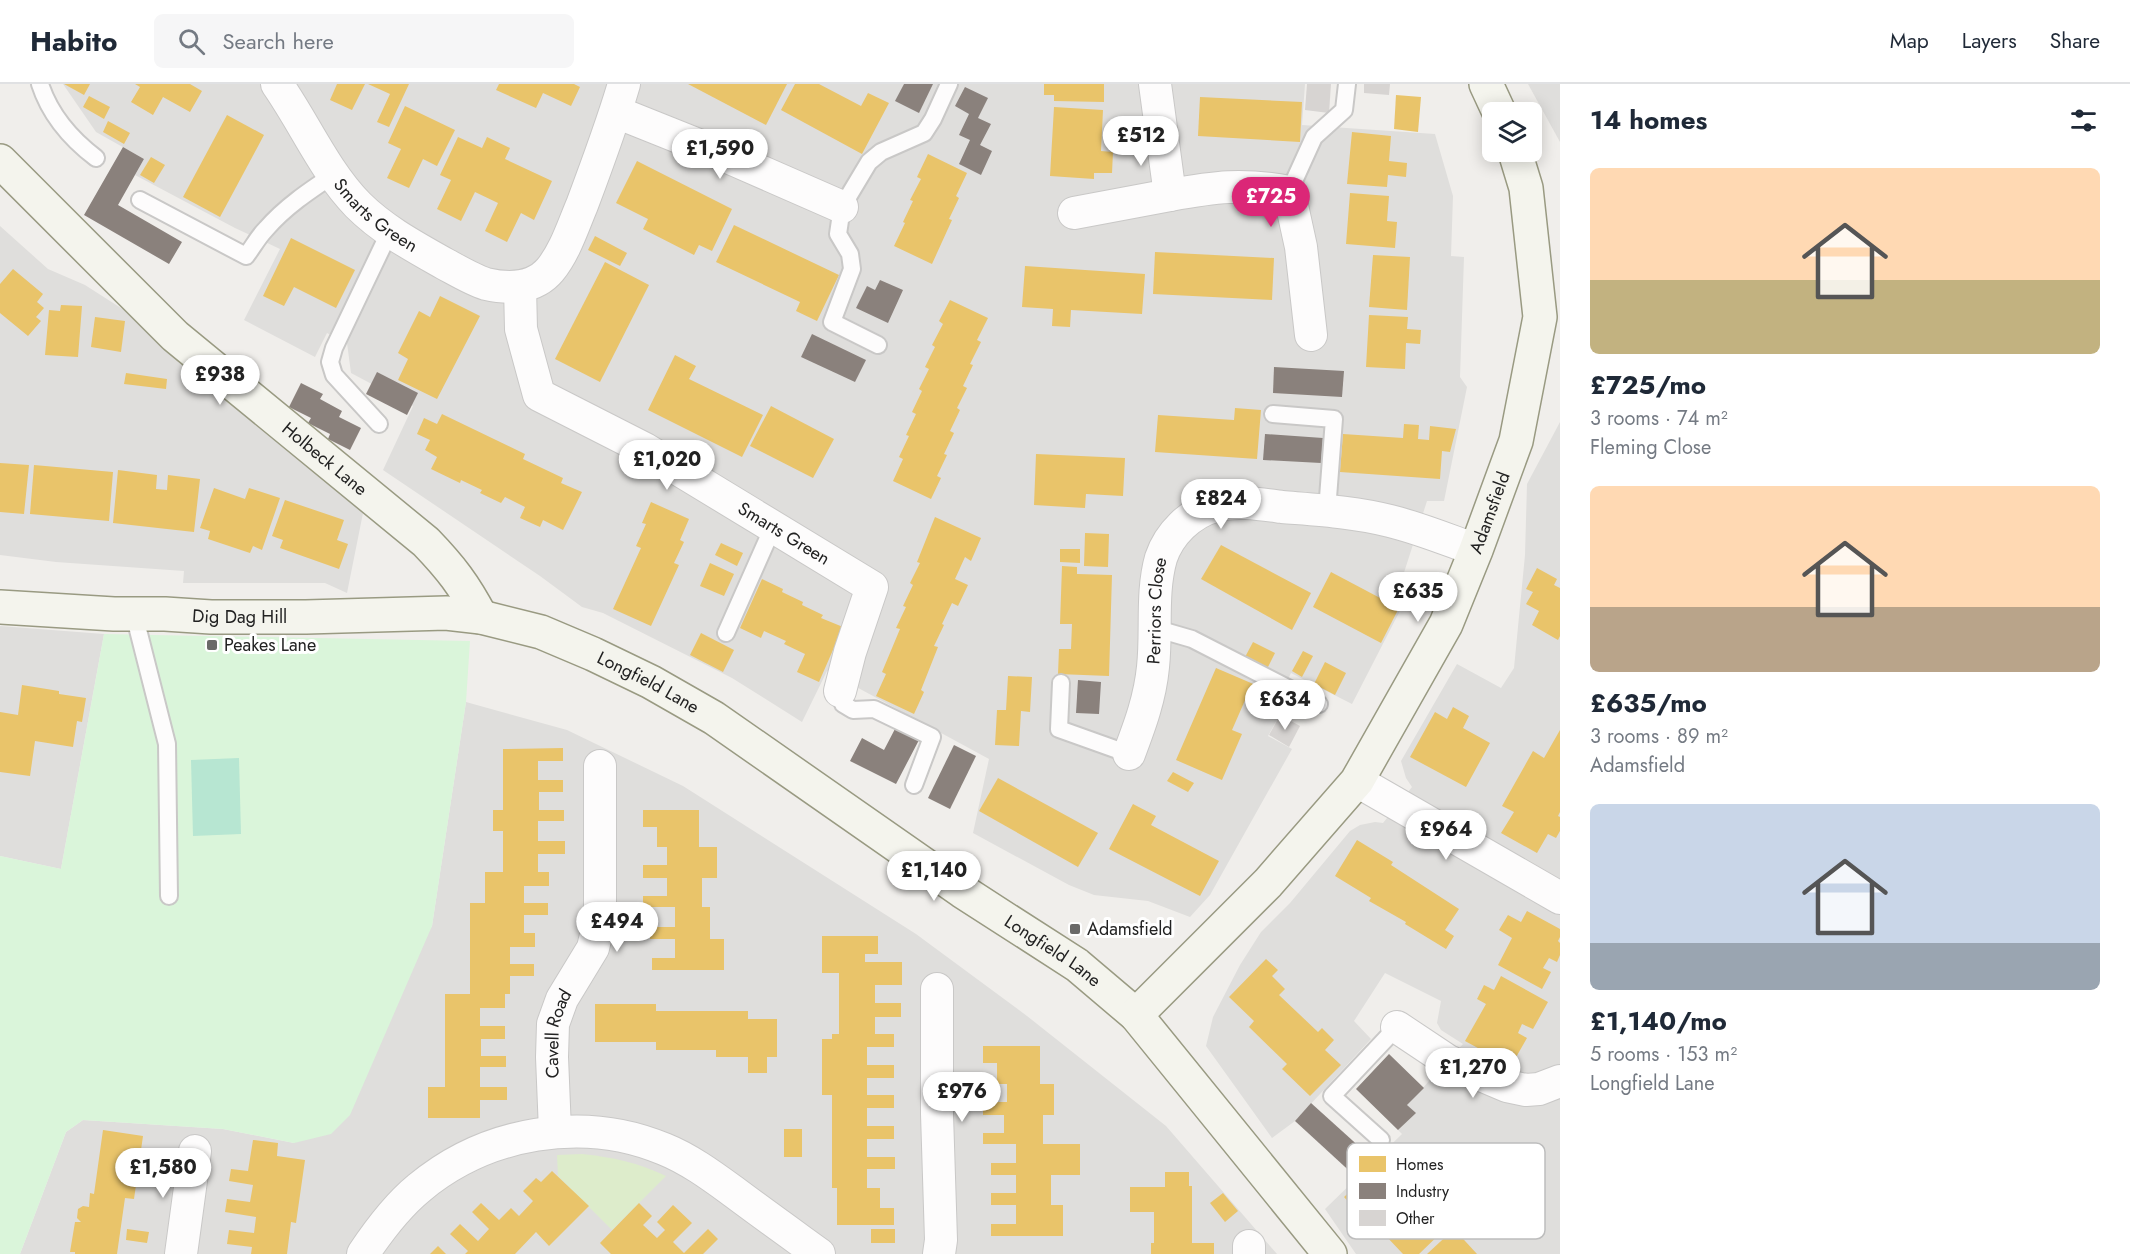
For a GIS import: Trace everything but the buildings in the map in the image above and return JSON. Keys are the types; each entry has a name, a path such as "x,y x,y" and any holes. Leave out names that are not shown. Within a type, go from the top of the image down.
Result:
{"street":[{"name":"Smarts Green","path":"277,84 296,111 333,175 359,206 390,231 484,283 520,287 521,329 539,395 645,449 872,587 840,690"},
{"path":"1155,84 1170,195"},
{"path":"1486,84 1494,102"},
{"path":"520,287 535,282 549,271 569,237 600,158 620,98 721,154 842,207"},
{"name":"Holbeck Lane","path":"0,161 175,336 426,542 465,586 481,617"},
{"name":"Adamsfield","path":"1136,1015 1268,883 1358,781 1446,624 1516,441 1550,317 1533,242 1526,188 1518,162"},
{"path":"1074,213 1218,186 1263,187 1289,192 1301,247 1311,335"},
{"name":"Perriors Close","path":"1129,754 1149,697 1161,558 1174,534 1188,520 1203,510 1232,503 1327,511 1390,521 1476,550"},
{"name":"Dig Dag Hill","path":"0,607 211,617 446,613 481,617"},
{"name":"Longfield Lane","path":"481,617 541,632 593,654 651,682 714,718 962,891 1077,965 1136,1015 1330,1254"},
{"name":"Cavell Road","path":"555,1131 553,1024 562,999 593,948 600,918 600,766"},
{"path":"1358,781 1560,898"},
{"path":"937,989 937,1114 941,1240 939,1254"},
{"path":"1397,1027 1448,1061 1507,1086 1526,1090 1539,1089 1560,1081"},
{"path":"363,1254 397,1209 419,1188 448,1169 478,1152 516,1138 555,1131 593,1132 626,1137 663,1148 709,1174 819,1254"},
{"path":"181,1254 195,1151"}],"lane":[{"path":"40,84 59,123 79,145 96,158"},
{"path":"878,345 832,322 852,269 850,254 838,234 842,207 869,162 881,152 924,133 949,84"},
{"path":"1289,192 1314,138 1344,111 1347,84"},
{"path":"140,200 246,256 265,229 281,213 333,175"},
{"path":"379,424 334,375 330,362 334,348 390,231"},
{"path":"1273,414 1334,419 1327,511"},
{"path":"726,633 773,527"},
{"path":"134,614 167,744 169,896"},
{"path":"1154,628 1192,639 1319,704"},
{"path":"1061,683 1059,729 1129,754"},
{"path":"840,690 843,704 853,710 874,709 932,737 914,785"},
{"path":"1381,1140 1332,1096 1397,1027"}],"shaded area":[{"path":"63,84 1305,84 1302,125 1435,134 1453,196 1451,256 1464,257 1460,377 1467,387 1444,501 1427,501 1400,585 1407,597 1352,704 1291,673 1281,693 1278,718 1268,736 1292,749 1210,895 1190,917 1148,901 1094,895 1069,885 973,833 989,759 827,671 802,722 732,678 603,613 582,607 383,470 413,406 351,373 347,343 327,333 315,357 244,320 280,249 135,175 144,159 96,132"},
{"path":"1528,84 1560,84 1560,142 1542,109 1542,102 1538,102"},
{"path":"0,226 48,269 85,285 174,342 217,395 272,422 367,506 363,513 347,593 325,583 183,583 184,571 56,562 0,555"},
{"path":"1560,422 1560,1254 1356,1254 1325,1209 1347,1188 1347,1239 1545,1239 1545,1143 1393,1143 1402,1134 1398,1130 1415,1113 1407,1105 1463,1044 1441,1030 1437,1023 1441,1001 1385,973 1354,1021 1371,1039 1295,1121 1272,1138 1206,1046 1213,1017 1240,965 1261,932 1290,903 1350,831 1360,825 1383,823 1412,787 1406,778 1401,761 1457,664 1501,688 1514,668 1525,555 1527,484"},
{"path":"0,626 104,634 61,869 0,856"},
{"path":"466,702 567,730 683,786 916,934 1027,1016 1166,1126 1277,1254 20,1254 66,1132 83,1120 223,1129 294,1143 432,926"}],"green space":[{"path":"104,634 470,641 466,702 432,926 350,1115 331,1134 294,1143 223,1129 83,1120 66,1132 20,1254 0,1254 0,856 61,869"},
{"path":"239,758 241,834 193,836 191,760"},
{"path":"582,1154 625,1161 666,1176 612,1230 558,1176 557,1155"}],"place":[{"name":"Peakes Lane","path":"212,645"},
{"name":"Adamsfield","path":"1075,929"}]}
